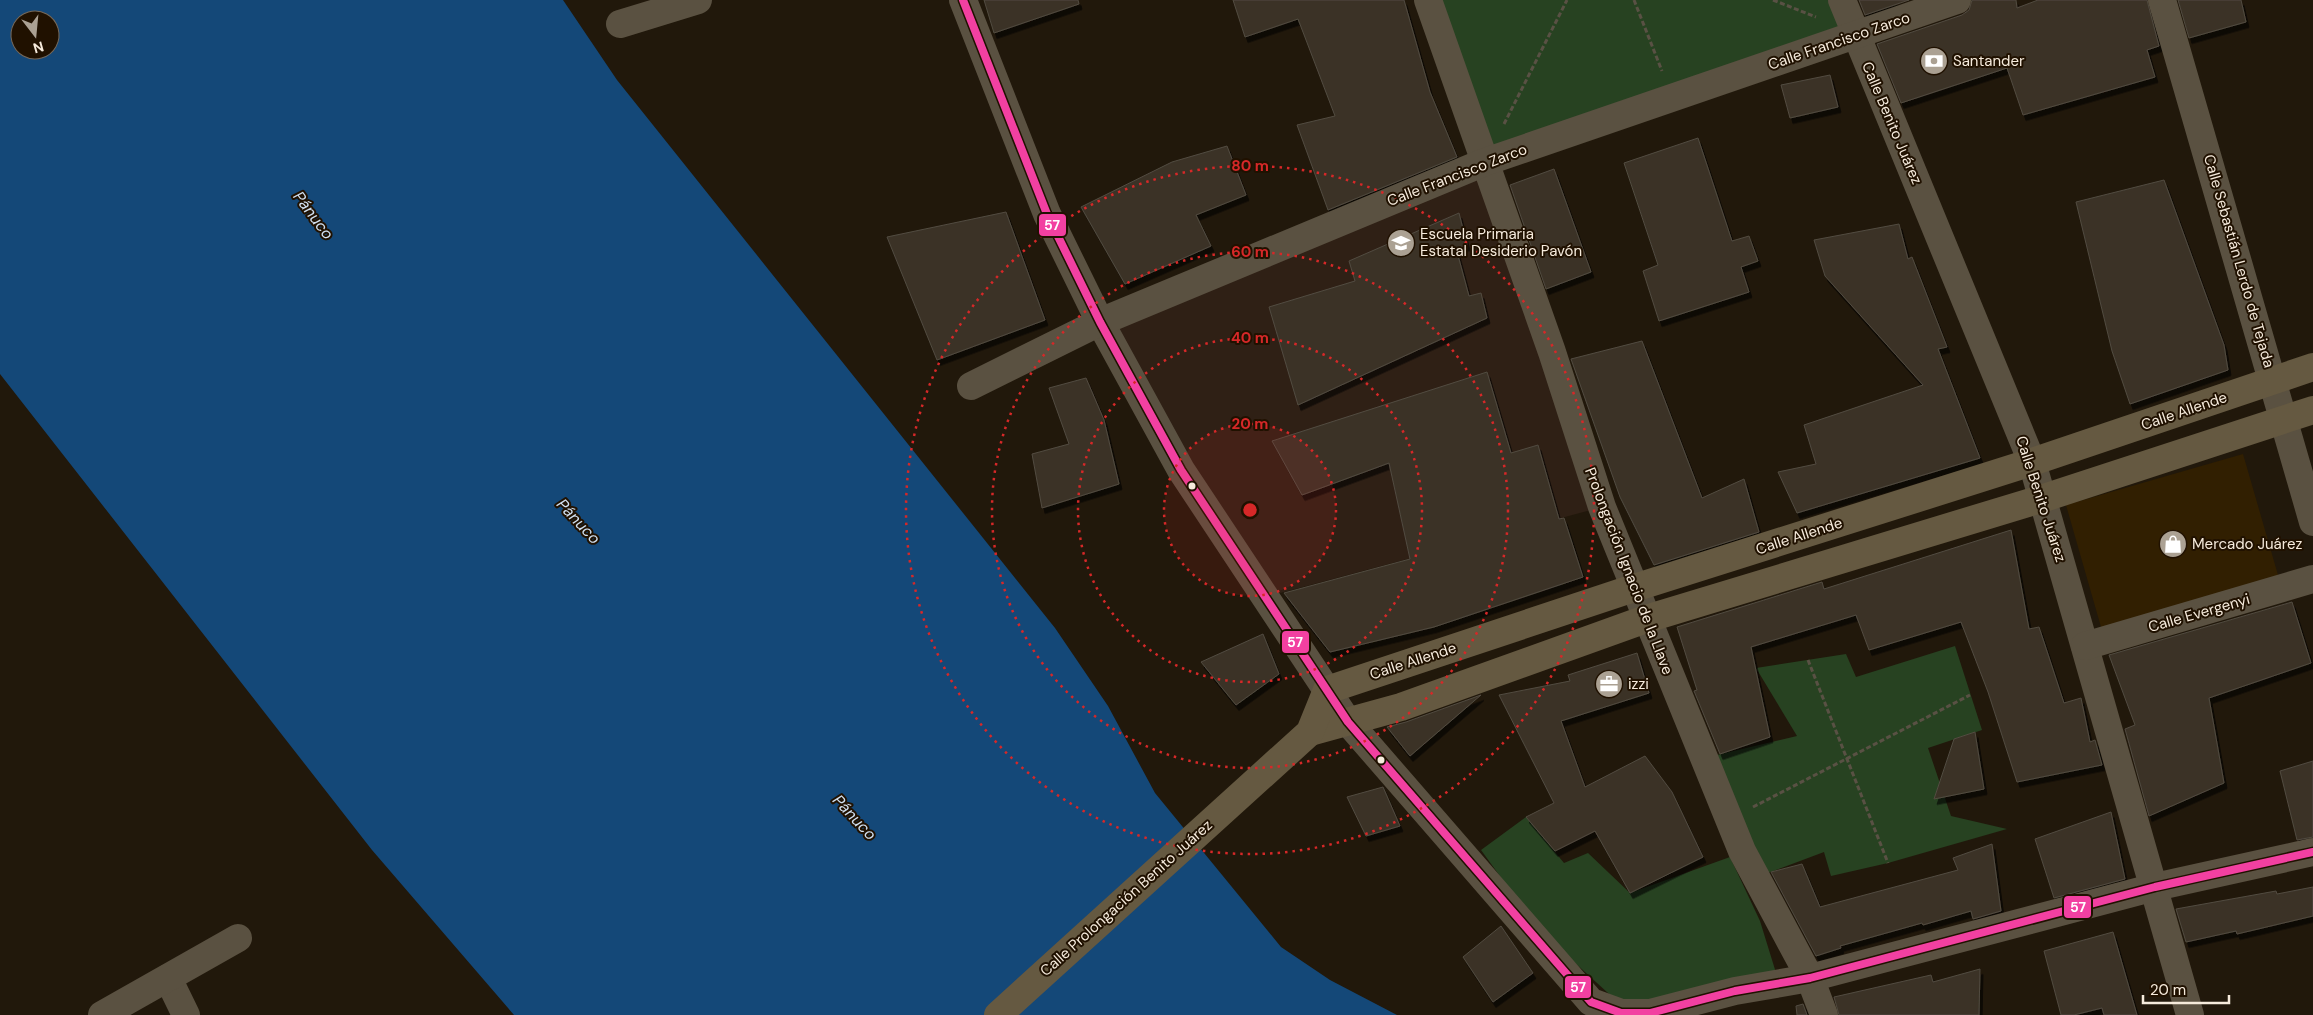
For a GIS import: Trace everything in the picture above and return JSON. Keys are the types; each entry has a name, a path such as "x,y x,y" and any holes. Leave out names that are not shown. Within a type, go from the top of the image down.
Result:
{"main road":[{"name":"Calle Allende","path":"1327,690 1634,588 2032,462 2313,367"},
{"path":"1310,732 1401,707 1646,618 2044,498 2313,410"},
{"path":"1310,732 1327,690"},
{"name":"Calle Prolongación Benito Juárez","path":"998,1015 1310,732"}],"street":[{"path":"620,24 698,0"},
{"path":"963,0 1047,214 1100,322 1181,470 1348,722 1591,1002 1621,1013 1650,1013 1735,991 1810,978 2155,887 2313,852"},
{"name":"Prolongación Ignacio de la Llave","path":"1428,0 1552,352 1602,507 1742,851 1810,978 1824,1015"},
{"name":"Calle Benito Juárez","path":"1842,0 2032,462 2044,498 2190,1015"},
{"name":"Calle Francisco Zarco","path":"971,386 1100,322 1485,162 1957,0"},
{"name":"Calle Sebastián Lerdo de Tejada","path":"2162,0 2274,380 2313,522"},
{"name":"Calle Evergenyi","path":"2085,646 2313,579"},
{"path":"102,1015 238,938"},
{"path":"168,978 186,1015"}],"path":[{"path":"1502,130 1566,0"},
{"path":"1634,0 1663,74"},
{"path":"1773,0 1822,20"},
{"path":"1808,660 1888,863"},
{"path":"1748,810 1970,695"}],"shaded area":[{"path":"1485,162 1602,507 1262,598 1095,324"},
{"name":"Mercado Juárez","path":"2243,454 2280,582 2103,634 2066,505"}],"green space":[{"path":"1428,0 1842,0 1856,36 1485,162"},
{"path":"1955,646 1982,730 1928,748 1951,816 2007,829 1888,863 1831,876 1824,852 1765,874 1717,755 1797,736 1756,668 1846,654 1856,677"},
{"path":"1526,817 1564,863 1588,853 1630,893 1730,857 1760,921 1777,976 1677,1000 1620,1004 1539,930 1481,850"}],"water":[{"name":"Pánuco","path":"0,0 563,0 617,80 1055,628 1108,706 1155,793 1281,947 1330,980 1397,1015 514,1015 372,850 0,374"}],"building":[{"path":"984,0 1078,0 1079,4 994,33"},
{"path":"1233,0 1404,0 1430,92 1457,157 1328,210 1297,125 1335,116 1298,19 1245,37"},
{"path":"1859,0 1909,0 1865,15"},
{"path":"1972,0 2016,0 2017,8 2038,0 2147,0 2159,46 2147,50 2155,77 2023,115 2007,68 1901,103 1877,44 1962,15 1969,10"},
{"path":"2178,0 2241,0 2246,22 2189,38"},
{"path":"1830,75 1838,107 1790,118 1781,85"},
{"path":"1698,138 1732,241 1749,236 1758,261 1741,267 1749,292 1659,321 1643,271 1658,265 1624,163"},
{"path":"1227,146 1246,195 1196,215 1211,246 1125,284 1081,207 1172,162"},
{"path":"1554,169 1591,272 1546,289 1510,185"},
{"path":"2164,180 2224,345 2228,370 2130,404 2112,351 2076,202"},
{"path":"1006,212 1045,320 937,360 887,237"},
{"path":"1459,213 1467,245 1456,248 1469,296 1481,293 1487,318 1298,405 1269,307 1355,281 1349,261"},
{"path":"1899,224 1908,259 1912,257 1947,347 1938,349 1980,458 1797,513 1778,472 1816,464 1804,425 1923,385 1825,276 1814,240"},
{"path":"1642,341 1702,498 1744,479 1759,532 1654,565 1620,497 1571,359"},
{"path":"1487,372 1511,453 1538,445 1559,519 1564,518 1583,577 1434,627 1330,652 1284,593 1410,559 1389,463 1302,495 1272,441"},
{"path":"1086,378 1104,420 1119,484 1042,508 1032,454 1069,444 1049,388"},
{"path":"2011,530 2029,629 2039,627 2064,703 2081,698 2090,742 2095,740 2102,765 2017,782 1988,692 1961,622 1869,650 1856,615 1751,647 1770,737 1720,754 1694,691 1697,690 1677,627 1822,582 1824,589"},
{"path":"2292,602 2311,663 2209,698 2224,783 2149,816 2125,729 2135,725 2109,655"},
{"path":"1263,634 1279,674 1236,705 1201,662"},
{"path":"1637,653 1649,693 1561,721 1585,787 1645,756 1672,792 1703,857 1630,893 1595,831 1555,851 1526,817 1554,803 1499,695 1570,681 1568,675"},
{"path":"1481,695 1410,756 1387,727 1406,722"},
{"path":"1975,732 1984,789 1934,799 1954,739"},
{"path":"2313,761 2313,837 2297,840 2280,771"},
{"path":"1383,787 1400,826 1366,836 1347,797"},
{"path":"2111,812 2125,879 2054,898 2035,839"},
{"path":"1992,844 2001,911 1973,919 1971,911 1840,946 1841,948 1816,956 1771,872 1802,864 1820,907 1958,870 1953,858"},
{"path":"2313,887 2313,916 2237,934 2236,931 2186,942 2176,909 2276,891 2277,894"},
{"path":"1501,926 1533,973 1493,1002 1463,957"},
{"path":"2113,932 2137,1015 2104,1015 2102,1008 2074,1015 2061,1015 2044,951"},
{"path":"1980,969 1979,1015 1839,1015 1834,997 1931,975 1933,982"},
{"path":"1803,1004 1807,1015 1797,1015 1796,1006"}],"transit line":[{"name":"57","path":"963,0 1047,214 1100,322 1181,470 1348,722 1591,1002 1621,1013 1650,1013 1735,991 1810,978 2155,887 2313,852"}],"place":[{"name":"Santander","path":"1934,61"},
{"name":"Escuela Primaria Estatal Desiderio Pavón","path":"1401,243"},
{"name":"Mercado Juárez","path":"2173,544"},
{"name":"izzi","path":"1609,684"}]}
